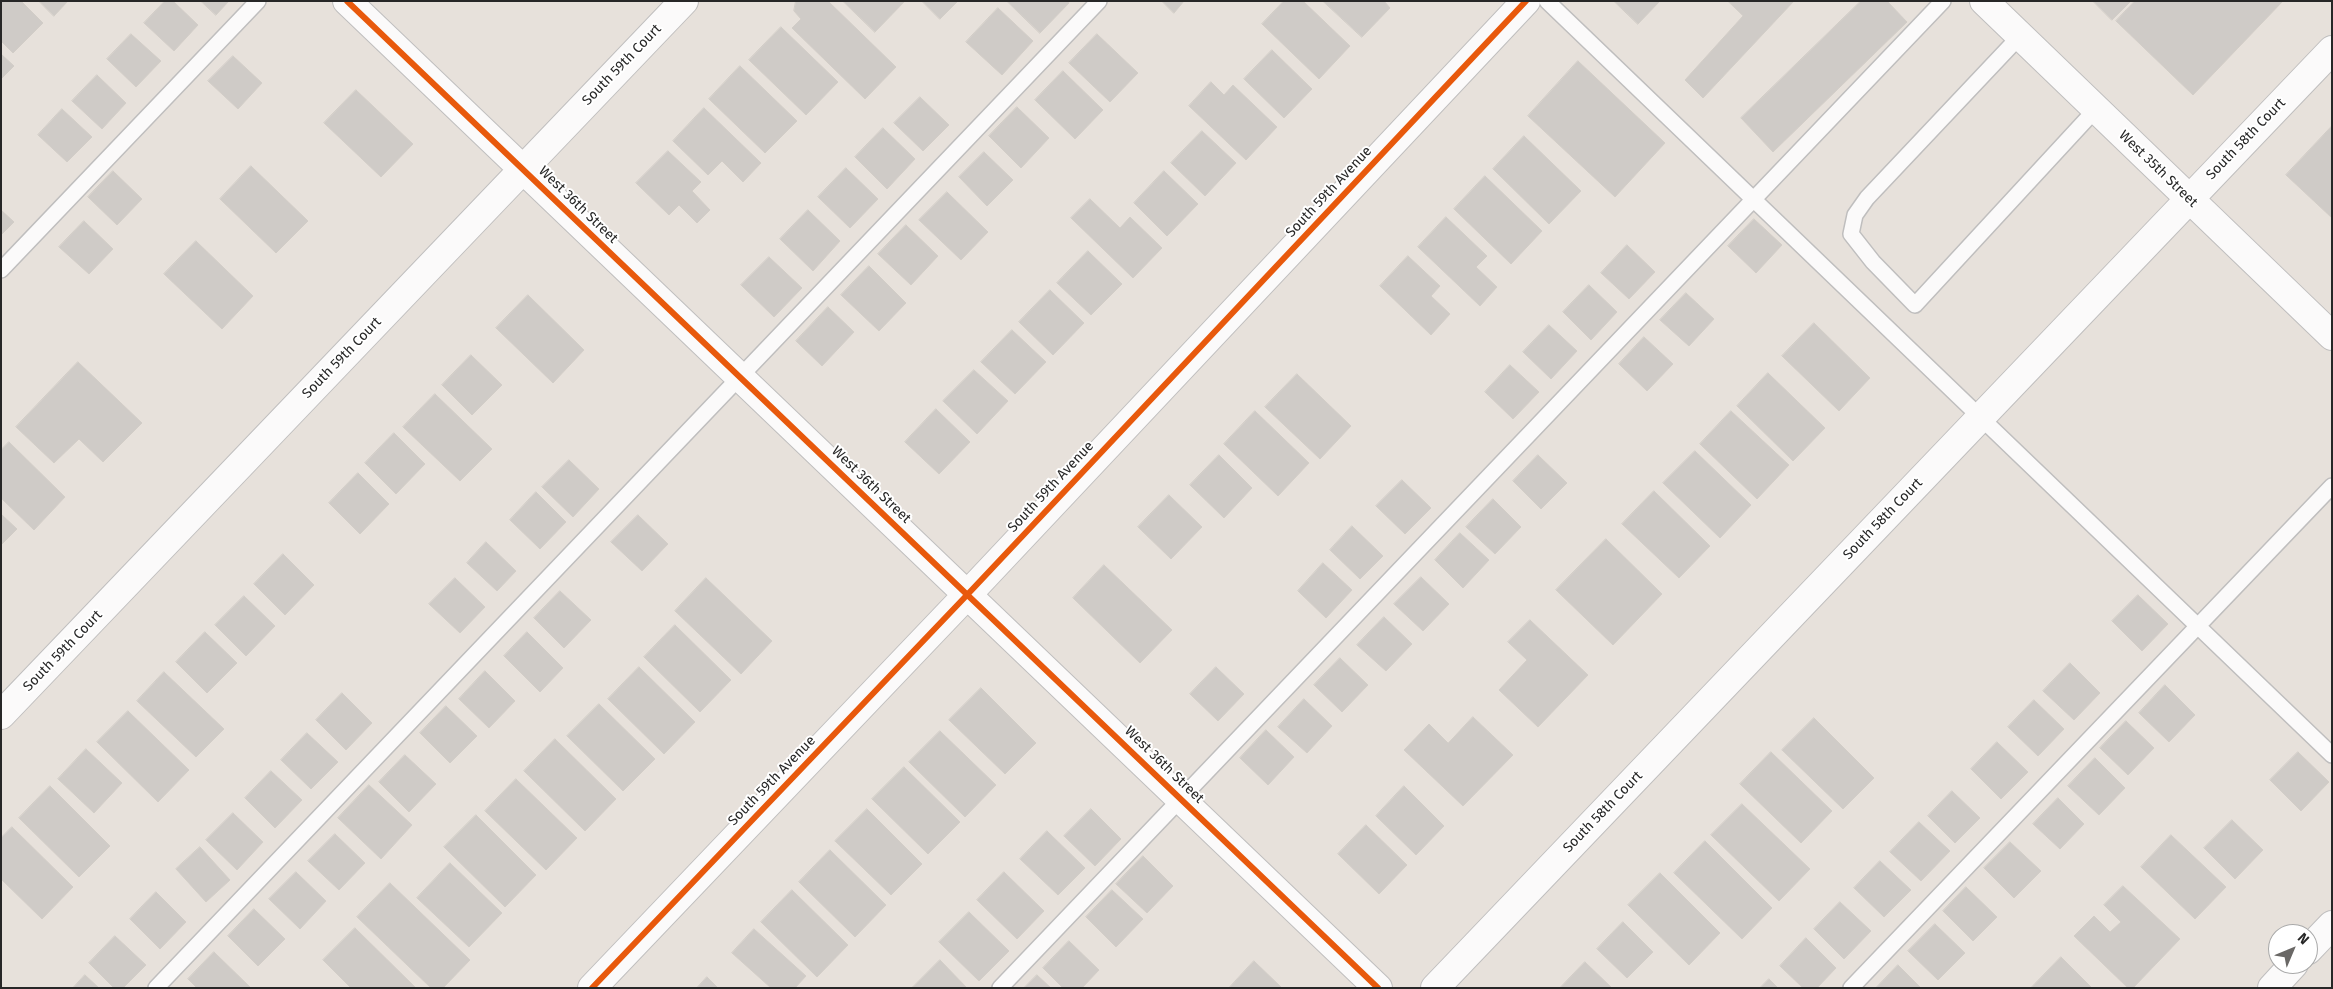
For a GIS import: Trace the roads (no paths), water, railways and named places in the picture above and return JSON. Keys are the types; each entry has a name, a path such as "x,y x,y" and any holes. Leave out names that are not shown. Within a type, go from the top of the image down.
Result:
{"street":[{"name":"West 36th Street","path":"347,1 1378,988"},
{"name":"South 59th Court","path":"1,715 684,1"},
{"name":"South 59th Avenue","path":"592,988 967,595 1526,1"},
{"name":"West 35th Street","path":"1984,1 2332,336"},
{"name":"South 58th Court","path":"1435,988 2332,50"},
{"path":"2318,940 2332,925"},
{"path":"2272,988 2285,974"}],"lane":[{"path":"1,270 258,1"},
{"path":"156,988 1099,1"},
{"path":"1547,1 2332,755"},
{"path":"1000,988 1943,1"},
{"path":"2020,36 1867,198 1855,215 1851,234 1873,262 1915,305 2096,109"},
{"path":"1851,988 2332,486"}]}
